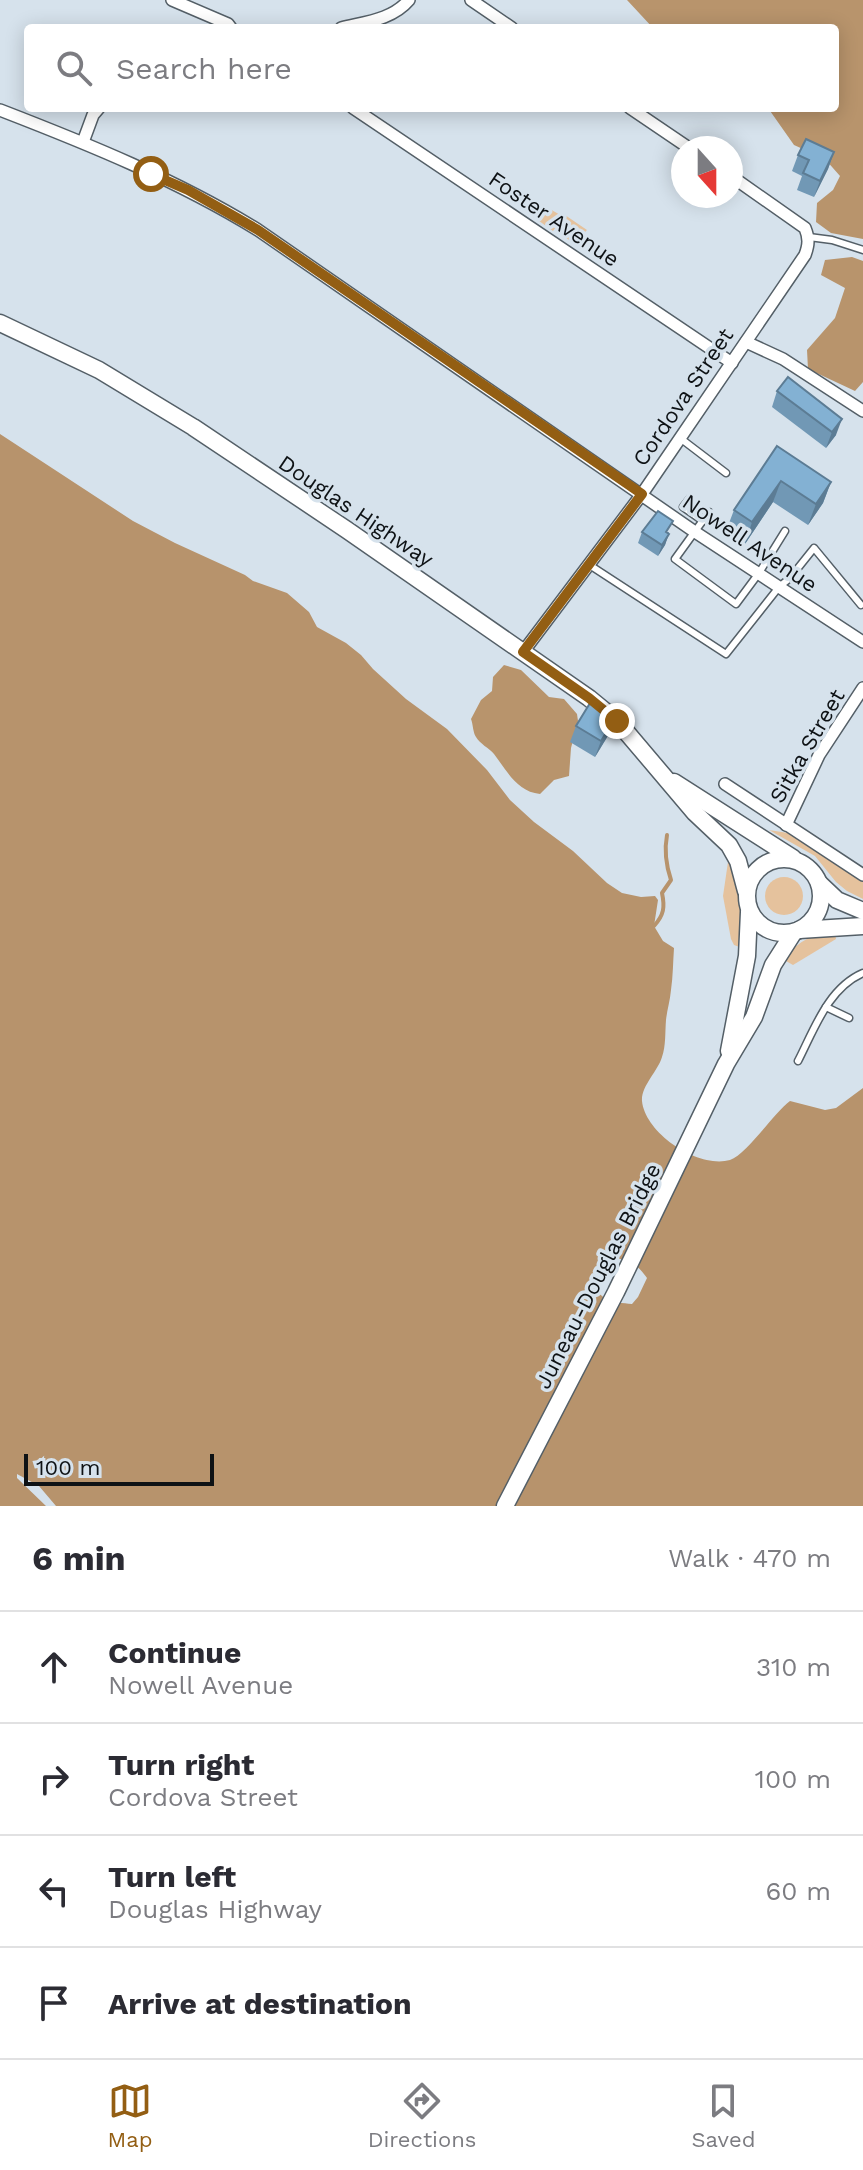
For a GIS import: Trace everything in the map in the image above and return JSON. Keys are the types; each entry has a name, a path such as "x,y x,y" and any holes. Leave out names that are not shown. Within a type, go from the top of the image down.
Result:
{"main road":[{"name":"Douglas Highway","path":"0,323 99,370 158,405 347,530 589,698 617,721 695,813 729,845 738,861 746,891"},
{"path":"660,773 806,866 837,900 863,911"},
{"path":"797,861 775,860 756,871 746,891 746,902 755,921 773,932 863,926"},
{"path":"726,1064 754,1017 773,965 797,931 816,915 820,905 819,883"},
{"path":"726,1064 747,956 749,912"},
{"name":"Juneau-Douglas Bridge","path":"505,1506 616,1292 726,1064"}],"street":[{"path":"172,0 228,24"},
{"path":"357,24 389,16 409,0"},
{"path":"471,0 506,24"},
{"name":"Nowell Avenue","path":"0,110 83,142 188,190 258,230 642,494 699,527 759,573 863,642"},
{"path":"83,142 96,112"},
{"name":"Foster Avenue","path":"359,112 732,363"},
{"path":"636,112 671,136"},
{"path":"743,184 797,221 809,237"},
{"name":"Cordova Street","path":"523,652 642,494 805,255 809,237"},
{"path":"746,342 783,359 861,404"},
{"name":"Sitka Street","path":"786,825 819,755 863,688"},
{"name":"Sitka Street","path":"725,784 863,875"}],"lane":[{"path":"809,237 832,240 863,250"},
{"path":"680,438 726,473"},
{"path":"690,498 683,507 699,527"},
{"path":"709,512 675,559 736,604 785,531"},
{"path":"588,564 726,654 814,548 861,605"},
{"path":"798,1061 829,1000 854,977 863,973"},
{"path":"826,1007 849,1018"}],"shaded area":[{"path":"627,0 863,0 863,239 831,233 816,222 817,203 833,190 840,176 825,159 794,145 771,112 839,112 839,24 649,24"},
{"path":"536,201 562,216 559,223 565,215 587,230 574,243 555,231 556,227 553,231 528,213"},
{"path":"852,257 863,261 863,382 855,391 808,369 807,350 835,318 845,288 821,275 825,260"},
{"path":"0,434 133,521 253,581 287,593 309,612 317,627 346,643 406,699 447,729 487,770 510,800 607,883 622,893 655,896 658,900 654,926 663,941 674,948 673,974 663,1053 644,1090 642,1101 653,1125 675,1146 703,1159 730,1160 744,1150 790,1101 825,1110 836,1108 863,1088 863,1506 56,1506 39,1486 17,1474 17,1478 46,1506 0,1506","holes":["620,1259 633,1264 647,1278 632,1304 608,1300 595,1287 596,1269 607,1260"]},
{"path":"504,665 521,670 549,697 564,699 577,714 569,776 554,780 540,794 519,785 474,733 471,719 481,700 492,691 493,677"},
{"path":"769,830 788,833 863,880 863,899 836,882 815,856"},
{"path":"733,859 742,893 745,949 734,945 731,939 723,896 728,862"},
{"path":"784,877 798,882 803,896 798,910 784,915 770,910 765,896 770,882"},
{"path":"820,934 835,934 836,939 793,965 786,961 800,943"}],"building":[{"path":"806,139 834,152 820,181 803,173 809,160 798,155"},
{"path":"788,377 842,419 832,432 777,391"},
{"path":"777,446 831,482 816,504 781,481 752,522 734,510"},
{"path":"658,511 673,521 662,545 642,532"},
{"path":"590,703 615,718 601,741 576,726"}],"waterway":[{"path":"654,926 663,911 662,893 671,880 666,858 667,835"}],"route":[{"path":"151,174 188,190 258,230 642,494 523,652 617,721"}]}
